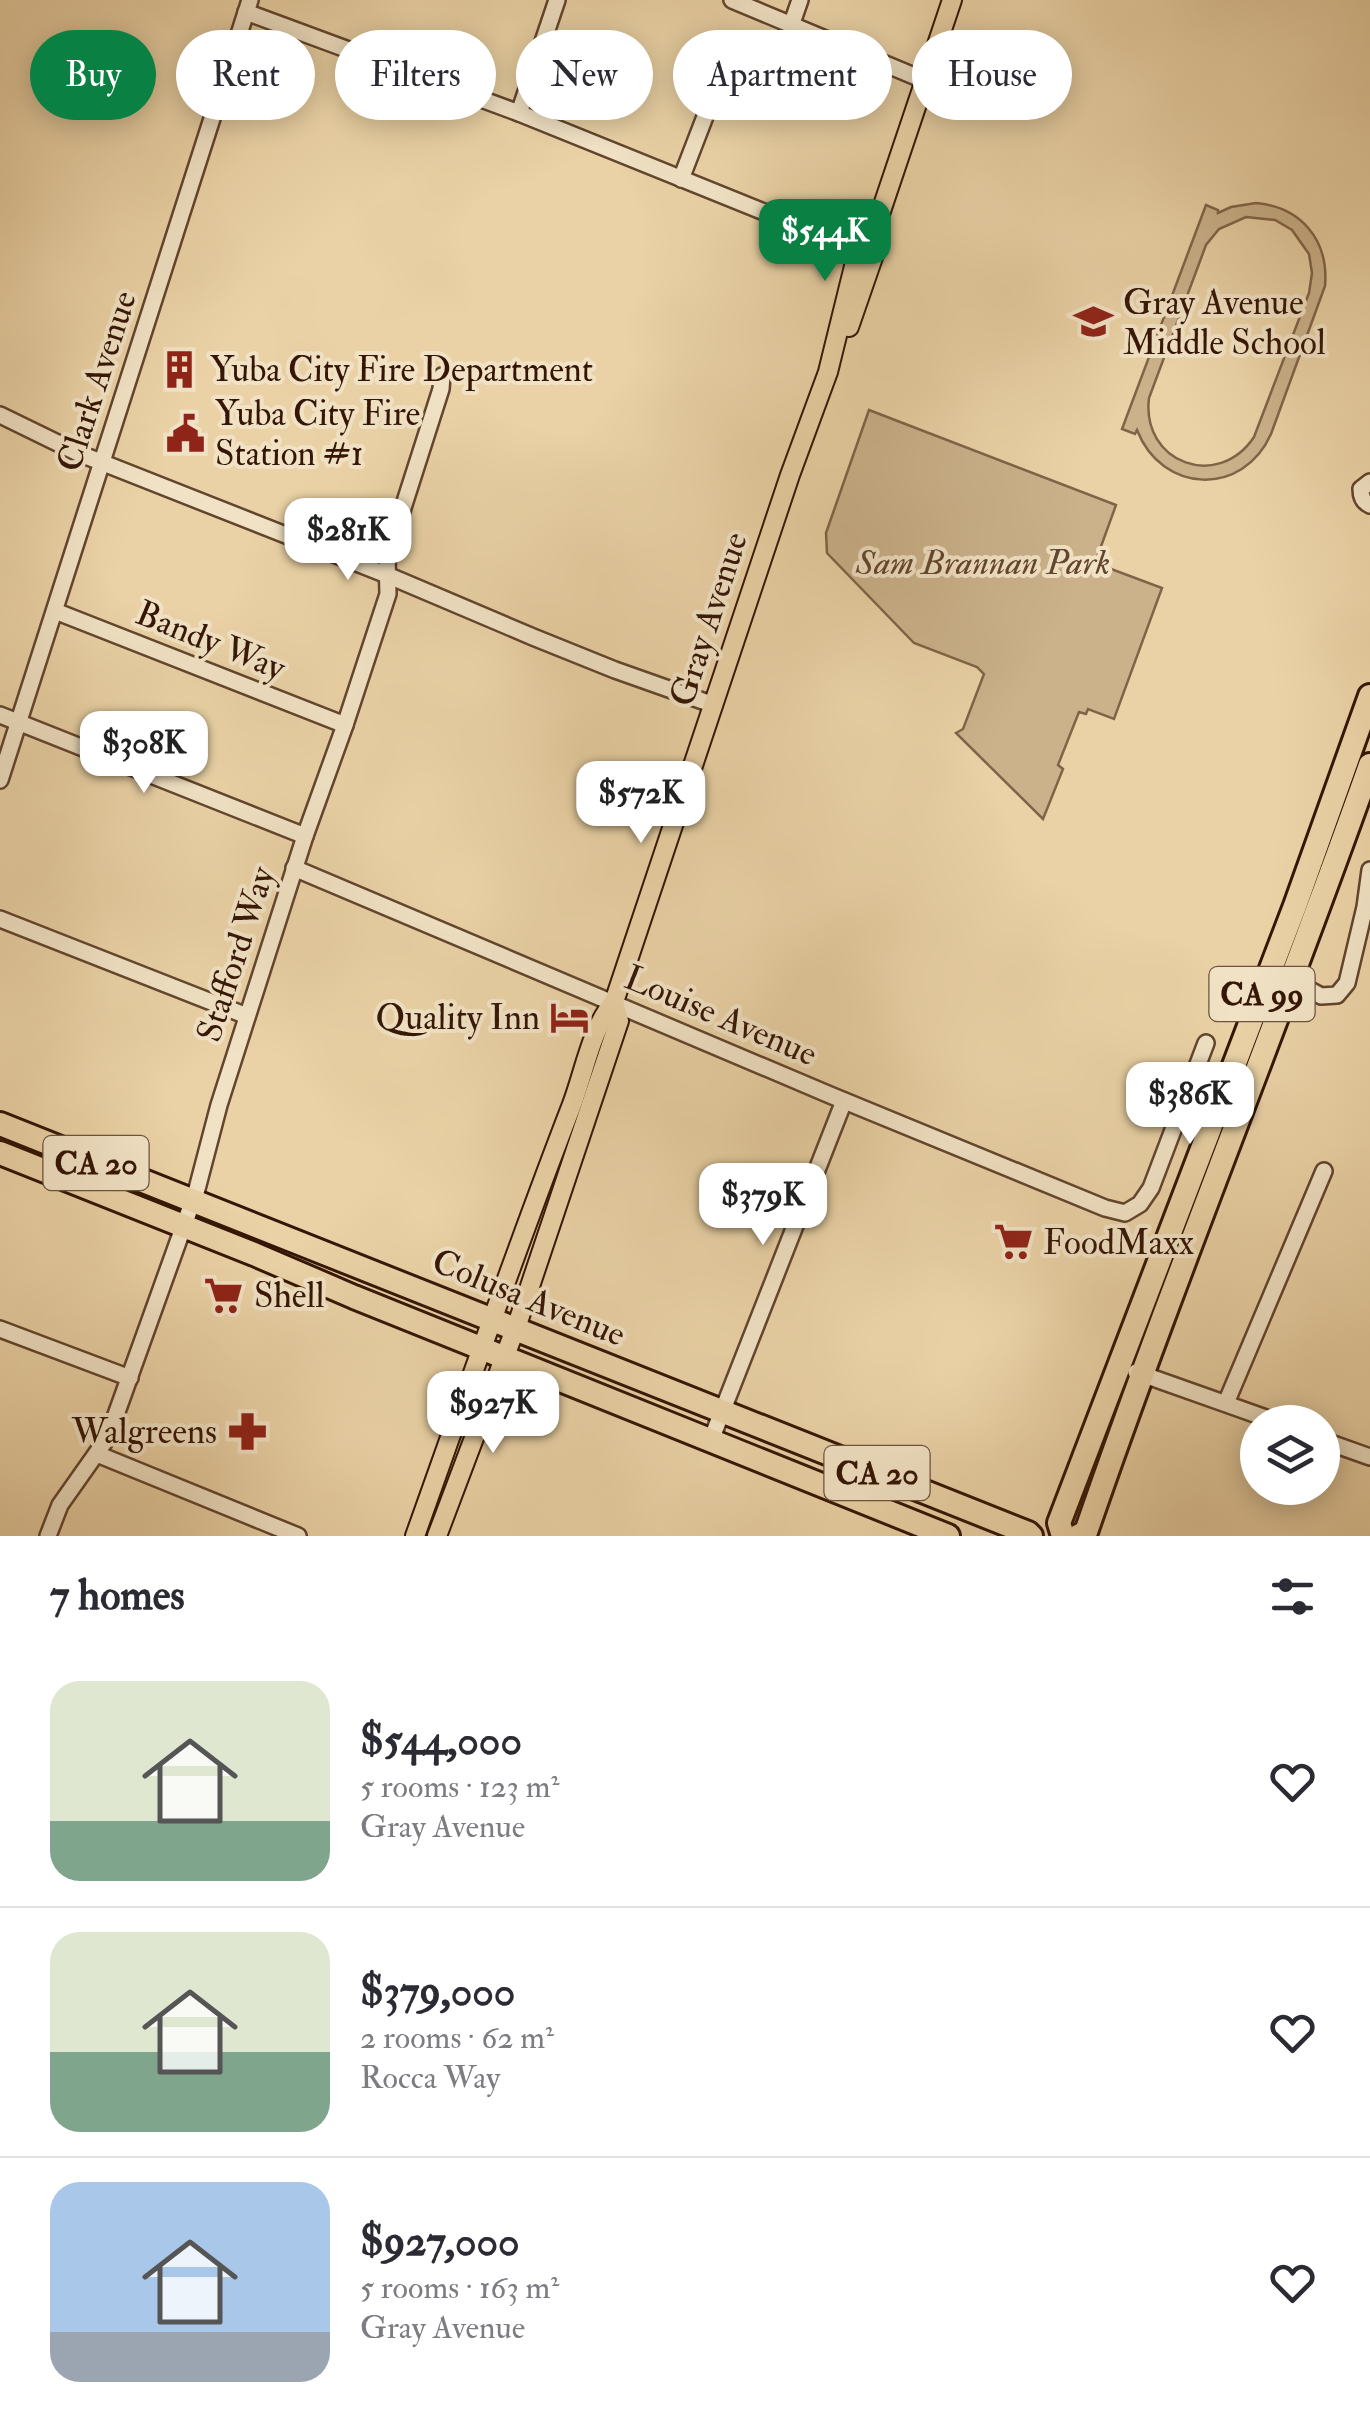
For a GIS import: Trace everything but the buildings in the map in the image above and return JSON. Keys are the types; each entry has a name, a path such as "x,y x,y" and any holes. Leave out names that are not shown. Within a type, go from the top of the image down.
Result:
{"highway":[{"name":"CA 99","path":"1078,1536 1086,1532 1129,1369 1370,696"},
{"name":"CA 99","path":"1063,1536 1059,1523 1129,1369 1292,980 1370,765"},
{"name":"Colusa Avenue","path":"0,1124 1030,1536"},
{"name":"Colusa Avenue","path":"0,1153 948,1536"}],"main road":[{"name":"Gray Avenue","path":"942,30 952,0"},
{"name":"Gray Avenue","path":"828,372 835,367 874,256 878,243 875,229 912,120"},
{"name":"Gray Avenue","path":"415,1536 602,1015 614,1002 828,372 862,237 875,229"},
{"name":"Gray Avenue","path":"438,1536 515,1329 618,1021 614,1002"}],"street":[{"path":"546,30 556,0"},
{"path":"732,0 912,74"},
{"path":"792,24 800,0"},
{"path":"248,6 516,112"},
{"name":"Clark Avenue","path":"0,780 248,6"},
{"path":"536,120 858,250"},
{"path":"681,180 704,120"},
{"name":"Stafford Way","path":"48,1536 60,1506 108,1438 184,1226 218,1105 304,836 388,594 388,558 442,376"},
{"path":"0,415 102,462 387,575 533,638 714,704"},
{"path":"1370,482 1364,484 1361,495 1370,505"},
{"name":"Bandy Way","path":"55,611 345,725"},
{"path":"0,715 304,836"},
{"name":"Louise Avenue","path":"294,868 844,1101 1125,1214 1140,1204 1151,1188 1206,1043"},
{"path":"1292,980 1320,996 1337,996 1348,983 1370,870"},
{"path":"0,919 247,1016"},
{"path":"712,1440 844,1101"},
{"path":"1226,1403 1324,1171"},
{"path":"0,1330 130,1378"},
{"path":"1129,1369 1240,1408"},
{"path":"1340,1447 1370,1458"},
{"path":"97,1454 298,1536"}],"green space":[{"path":"1256,203 1299,219 1317,241 1325,286 1271,434 1258,455 1242,469 1203,480 1183,476 1165,466 1149,451 1137,430 1135,434 1122,429 1206,205 1218,213","holes":["1246,217 1275,220 1292,230 1309,254 1309,293 1254,437 1239,453 1221,463 1203,466 1185,462 1169,453 1157,439 1150,421 1149,398 1206,245 1219,229"]},
{"name":"Sam Brannan Park","path":"869,410 1116,505 1095,563 1162,588 1114,719 1088,709 1086,714 1079,712 1058,765 1063,769 1043,819 956,733 963,729 984,674 977,667 914,643 827,553 826,533"}],"place":[{"name":"Gray Avenue Middle School","path":"1093,322"},
{"name":"Yuba City Fire Department","path":"180,369"},
{"name":"Yuba City Fire Station #1","path":"185,433"},
{"name":"Quality Inn","path":"570,1017"},
{"name":"FoodMaxx","path":"1013,1242"},
{"name":"Shell","path":"224,1295"},
{"name":"Walgreens","path":"247,1431"}]}
